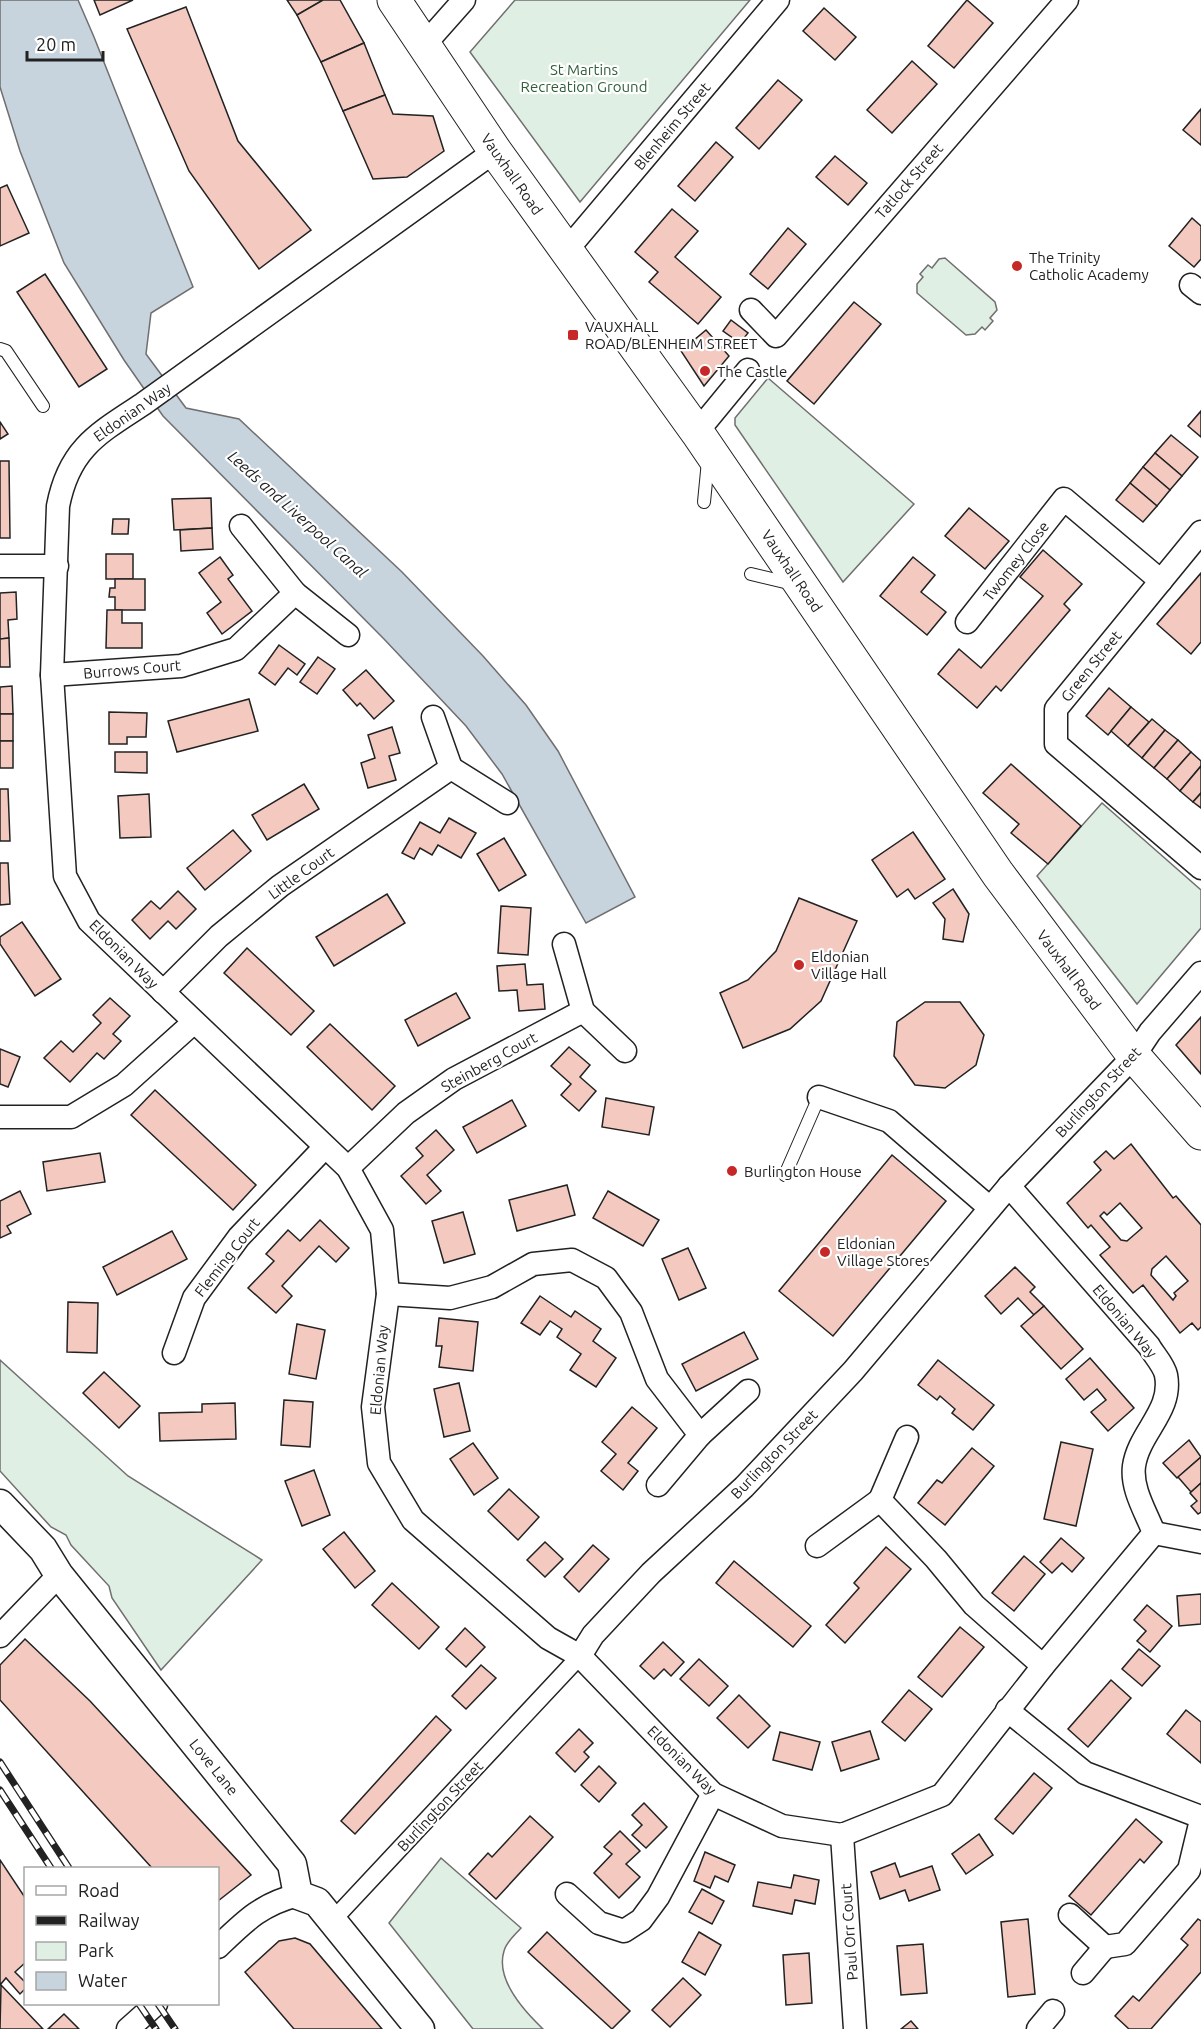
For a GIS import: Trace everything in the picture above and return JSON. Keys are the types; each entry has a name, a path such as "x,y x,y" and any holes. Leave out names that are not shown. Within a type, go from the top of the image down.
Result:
{"main road":[{"name":"Vauxhall Road","path":"394,0 495,151 703,442 998,874 1134,1056 1201,1133"}],"street":[{"path":"424,44 464,0"},
{"name":"Blenheim Street","path":"566,251 778,0"},
{"name":"Tatlock Street","path":"751,310 776,336 1067,0"},
{"name":"Eldonian Way","path":"495,151 143,404 97,434 81,449 61,488 58,506 52,675 65,876 89,921 193,1023 348,1168 382,1230 388,1294 373,1407 379,1464 413,1520 548,1638 580,1656 713,1794 782,1826 842,1835"},
{"path":"703,442 748,370"},
{"name":"Twomey Close","path":"967,622 1064,499 1161,581"},
{"path":"241,526 296,593 348,635"},
{"name":"Green Street","path":"1201,532 1056,709 1056,744 1201,868"},
{"path":"0,566 57,566"},
{"name":"Burrows Court","path":"52,675 182,666 236,649 296,593"},
{"path":"433,717 451,768 507,804"},
{"name":"Little Court","path":"163,992 219,936 280,886 451,768"},
{"path":"564,944 583,1011 625,1051"},
{"name":"Burlington Street","path":"332,1921 580,1656 593,1635 651,1573 744,1486 853,1371 1009,1186 1134,1056 1150,1032 1201,973"},
{"name":"Steinberg Court","path":"348,1168 406,1113 454,1079 583,1011"},
{"path":"0,1117 71,1117 124,1085 193,1023"},
{"path":"819,1097 889,1121 990,1208"},
{"name":"Fleming Court","path":"174,1353 194,1298 239,1237 325,1147"},
{"name":"Eldonian Way","path":"1009,1186 1149,1346 1166,1373 1164,1407 1140,1448 1134,1466 1135,1485 1154,1533"},
{"path":"388,1294 450,1298 492,1287 533,1264 572,1260 606,1278 619,1295 631,1312 657,1379 700,1435"},
{"path":"658,1485 700,1435 748,1391"},
{"path":"817,1546 880,1500 907,1437"},
{"path":"880,1500 936,1558 974,1605 1042,1666"},
{"name":"Love Lane","path":"0,1504 43,1549 59,1575 292,1864 298,1895"},
{"path":"842,1835 942,1795 1042,1666 1154,1533 1201,1542"},
{"path":"0,1636 59,1575"},
{"path":"1007,1710 1085,1773 1201,1818 1189,1870 1125,1944 1106,1947 1083,1973"},
{"path":"567,1894 600,1923 624,1931 641,1920 657,1897 713,1794"},
{"name":"Paul Orr Court","path":"842,1835 855,2029"},
{"path":"219,1946 257,1911 280,1900 298,1895 317,1902 420,2029"},
{"path":"1070,1915 1106,1947"},
{"path":"128,2029 155,2005"},
{"path":"1038,2029 1053,2011"}],"lane":[{"path":"0,349 6,351 44,406"},
{"path":"703,442 704,502"},
{"path":"751,574 802,586"},
{"path":"785,1175 819,1097"}],"green space":[{"name":"St Martins Recreation Ground","path":"515,0 750,0 580,202 470,52"},
{"path":"945,258 995,302 997,310 990,318 993,321 985,330 982,327 975,334 966,335 917,293 917,284 923,277 920,274 928,265 932,268 939,259"},
{"path":"768,378 914,504 843,582 735,425 735,418"},
{"path":"1102,803 1201,890 1201,928 1137,1004 1037,876"},
{"path":"0,1360 128,1476 262,1560 161,1670 112,1598 109,1586 71,1545 66,1535 51,1527 0,1471"},
{"path":"441,1858 521,1928 505,1948 502,1962 504,1973 513,1994 543,2029 473,2029 389,1923"}],"water":[{"name":"Leeds and Liverpool Canal","path":"0,0 78,0 94,37 193,287 151,313 146,354 186,408 239,419 402,572 483,656 526,705 558,751 635,897 586,923 502,774 466,726 384,639 163,416 124,360 64,263 20,151 0,87"}],"building":[{"path":"94,0 133,0 100,15"},
{"path":"287,0 323,0 297,15"},
{"path":"323,0 340,0 364,43 321,62 297,15"},
{"path":"967,0 993,23 954,68 928,46"},
{"path":"186,7 238,141 311,230 259,269 189,171 127,29"},
{"path":"824,8 856,37 835,60 803,31"},
{"path":"364,43 385,95 343,111 321,62"},
{"path":"912,61 937,84 892,133 867,110"},
{"path":"778,80 802,100 759,149 736,128"},
{"path":"385,95 393,114 433,116 444,151 407,177 373,179 343,111"},
{"path":"1201,109 1201,145 1183,130"},
{"path":"716,142 733,157 695,201 678,186"},
{"path":"835,156 867,183 848,205 816,177"},
{"path":"7,185 29,233 0,246 0,188"},
{"path":"672,209 698,231 675,257 721,297 698,324 649,282 658,272 635,252"},
{"path":"1192,218 1201,226 1201,259 1194,267 1169,246"},
{"path":"788,228 806,244 768,289 750,274"},
{"path":"45,274 107,369 79,387 17,292"},
{"path":"854,302 881,324 814,404 787,381"},
{"path":"731,320 748,333 740,343 723,331"},
{"name":"The Castle","path":"706,330 729,356 704,386 681,351"},
{"path":"1201,411 1201,437 1188,426"},
{"path":"0,422 8,434 0,439"},
{"path":"1171,435 1198,457 1182,476 1155,453"},
{"path":"1155,453 1182,476 1170,490 1143,467"},
{"path":"0,461 9,461 10,538 0,538"},
{"path":"1143,467 1170,490 1157,506 1130,483"},
{"path":"1130,483 1157,506 1143,522 1116,500"},
{"path":"211,498 212,528 174,530 172,499"},
{"path":"969,508 1009,541 985,569 945,536"},
{"path":"113,519 129,519 128,534 112,534"},
{"path":"212,528 213,549 181,551 180,530"},
{"path":"1043,550 1082,584 1064,604 1070,610 1001,691 996,686 977,708 938,674 959,649 981,668 1043,596 1020,577"},
{"path":"106,554 133,554 133,579 106,579"},
{"path":"220,557 233,575 228,579 252,611 222,634 207,613 221,602 199,573"},
{"path":"913,557 935,575 921,592 946,612 927,635 880,596"},
{"path":"1201,573 1201,642 1191,654 1157,624"},
{"path":"115,579 145,579 145,610 115,610 115,597 109,597 110,588 115,588"},
{"path":"16,592 17,619 8,620 9,638 0,639 0,593"},
{"path":"107,610 122,610 122,623 142,623 142,648 106,648"},
{"path":"9,638 10,667 0,667 0,639"},
{"path":"279,645 305,664 297,675 288,668 275,685 259,673"},
{"path":"318,657 335,669 317,694 300,682"},
{"path":"366,670 394,701 374,719 360,703 357,706 343,690"},
{"path":"12,686 13,714 0,714 0,687"},
{"path":"1109,688 1131,707 1108,735 1086,716"},
{"path":"249,699 258,731 177,752 168,721"},
{"path":"1131,707 1149,722 1128,746 1111,731"},
{"path":"109,712 147,713 146,737 127,737 127,744 109,744"},
{"path":"0,714 13,714 13,741 0,741"},
{"path":"1152,719 1165,730 1142,758 1128,746"},
{"path":"392,727 400,753 389,756 396,780 368,788 361,763 375,758 368,735"},
{"path":"1165,730 1178,740 1154,768 1142,758"},
{"path":"1178,740 1191,752 1167,779 1154,768"},
{"path":"0,741 13,741 13,768 0,768"},
{"path":"115,752 147,752 147,773 115,772"},
{"path":"1191,752 1201,761 1201,766 1180,791 1167,779"},
{"path":"1011,764 1081,826 1048,864 1011,833 1019,824 983,793"},
{"path":"1201,766 1201,793 1193,802 1180,791"},
{"path":"304,784 319,809 267,840 252,815"},
{"path":"0,789 8,789 10,841 0,841"},
{"path":"1201,793 1201,808 1193,802"},
{"path":"149,794 151,837 120,838 118,796"},
{"path":"449,818 476,833 461,858 438,845 432,855 420,848 414,859 402,853 420,822 440,833"},
{"path":"233,830 251,851 205,890 187,868"},
{"path":"913,832 945,879 915,899 908,889 897,897 872,860"},
{"path":"504,838 526,875 499,891 477,854"},
{"path":"0,863 8,863 10,904 0,905"},
{"path":"953,889 969,914 963,942 943,939 945,919 933,903"},
{"path":"178,891 196,909 176,929 168,921 150,939 132,920 151,901 160,909"},
{"path":"387,894 405,923 334,966 316,937"},
{"name":"Eldonian Village Hall","path":"799,898 857,921 821,1001 790,1029 743,1048 720,993 748,980 776,951"},
{"path":"501,906 531,908 528,955 498,953"},
{"path":"22,922 61,979 35,996 0,944 0,937"},
{"path":"247,948 314,1011 291,1035 224,973"},
{"path":"525,964 527,985 543,984 545,1009 519,1011 517,990 499,991 497,966"},
{"path":"456,993 470,1018 418,1046 405,1020"},
{"path":"110,998 130,1016 113,1034 121,1041 104,1059 97,1053 70,1082 44,1058 61,1041 73,1052 101,1023 93,1015"},
{"path":"925,1002 960,1002 984,1035 976,1065 945,1088 915,1085 894,1056 897,1022"},
{"path":"1201,1017 1201,1074 1176,1045"},
{"path":"330,1024 395,1086 372,1110 307,1047"},
{"path":"569,1047 590,1065 580,1077 596,1091 579,1111 561,1095 571,1084 551,1066"},
{"path":"0,1049 20,1057 8,1087 0,1084"},
{"path":"155,1090 256,1185 233,1210 131,1115"},
{"path":"606,1098 654,1107 649,1135 602,1127"},
{"path":"512,1100 526,1126 477,1153 463,1127"},
{"path":"436,1130 454,1150 427,1175 441,1191 426,1204 401,1176 423,1156 416,1148"},
{"path":"1131,1144 1173,1198 1176,1196 1201,1225 1201,1327 1198,1330 1192,1323 1180,1333 1143,1285 1133,1293 1100,1255 1110,1247 1091,1225 1088,1228 1067,1203 1101,1170 1094,1162 1106,1151 1114,1159","holes":["1120,1203 1142,1228 1127,1241 1121,1240 1100,1216 1104,1212 1107,1215","1166,1256 1188,1281 1174,1293 1176,1296 1173,1300 1151,1275 1152,1269"]},
{"path":"100,1153 105,1182 47,1191 43,1162"},
{"path":"892,1155 946,1201 833,1336 779,1291"},
{"path":"567,1185 575,1215 517,1231 509,1200"},
{"path":"20,1191 31,1214 7,1226 11,1233 0,1238 0,1201"},
{"path":"608,1191 659,1220 643,1246 593,1218"},
{"path":"463,1212 475,1254 444,1263 432,1221"},
{"path":"320,1220 349,1248 336,1262 319,1246 282,1286 292,1296 276,1313 248,1288 274,1261 266,1254 288,1230 300,1241"},
{"path":"172,1231 187,1259 117,1295 103,1267"},
{"path":"688,1248 706,1288 679,1300 662,1259"},
{"path":"1015,1267 1035,1287 1030,1292 1044,1306 1034,1315 1018,1298 1001,1314 985,1296"},
{"path":"540,1296 571,1317 575,1311 601,1329 593,1341 616,1358 596,1387 570,1370 581,1354 557,1337 562,1329 550,1321 540,1335 521,1323"},
{"path":"68,1302 98,1303 97,1353 67,1352"},
{"path":"1044,1306 1083,1349 1061,1369 1021,1326"},
{"path":"439,1318 478,1322 473,1371 439,1367 442,1346 436,1346"},
{"path":"297,1324 325,1330 316,1379 289,1374"},
{"path":"744,1332 758,1359 696,1391 682,1364"},
{"path":"1090,1358 1134,1408 1108,1431 1091,1412 1106,1400 1097,1389 1084,1400 1066,1379"},
{"path":"938,1360 994,1405 973,1430 952,1413 955,1409 940,1396 937,1400 918,1385"},
{"path":"104,1372 140,1406 119,1428 83,1393"},
{"path":"459,1383 470,1431 444,1437 434,1389"},
{"path":"284,1400 313,1402 310,1447 281,1445"},
{"path":"235,1403 236,1439 160,1441 159,1413 202,1412 202,1404"},
{"path":"632,1407 657,1428 628,1463 638,1471 623,1490 601,1471 616,1454 602,1442"},
{"path":"1189,1440 1201,1457 1177,1478 1163,1463"},
{"path":"1061,1442 1093,1449 1076,1526 1044,1519"},
{"path":"473,1443 498,1478 474,1495 450,1459"},
{"path":"972,1448 994,1466 945,1525 918,1503 937,1480 942,1483"},
{"path":"1201,1457 1201,1483 1191,1492 1178,1477"},
{"path":"314,1470 330,1515 302,1526 285,1481"},
{"path":"1201,1483 1201,1512 1198,1514 1191,1506 1197,1501 1190,1493"},
{"path":"509,1489 539,1517 518,1540 488,1511"},
{"path":"344,1532 375,1571 355,1588 323,1549"},
{"path":"1061,1538 1084,1558 1072,1572 1062,1563 1052,1573 1040,1562"},
{"path":"545,1542 563,1559 545,1577 527,1560"},
{"path":"593,1545 609,1559 579,1592 564,1577"},
{"path":"886,1547 911,1569 845,1643 826,1625 859,1588 854,1583"},
{"path":"1024,1556 1045,1574 1014,1611 992,1593"},
{"path":"734,1561 811,1626 793,1647 716,1583"},
{"path":"392,1583 439,1627 419,1649 372,1605"},
{"path":"1201,1594 1201,1624 1179,1626 1177,1596"},
{"path":"1147,1605 1172,1626 1150,1652 1137,1641 1146,1631 1134,1620"},
{"path":"960,1627 984,1647 942,1697 918,1677"},
{"path":"465,1628 485,1647 466,1667 446,1649"},
{"path":"25,1639 90,1701 251,1875 219,1900 219,1867 151,1867 0,1700 0,1665"},
{"path":"663,1642 684,1662 671,1676 664,1669 654,1679 640,1666"},
{"path":"1139,1649 1160,1666 1142,1686 1122,1669"},
{"path":"699,1659 728,1686 709,1706 680,1679"},
{"path":"481,1665 496,1678 466,1709 452,1696"},
{"path":"1111,1680 1131,1698 1088,1747 1068,1729"},
{"path":"909,1690 932,1709 905,1741 882,1722"},
{"path":"739,1695 770,1726 748,1748 717,1718"},
{"path":"1186,1710 1201,1722 1201,1763 1167,1734"},
{"path":"436,1716 451,1730 355,1834 341,1821"},
{"path":"579,1729 593,1743 584,1752 589,1757 575,1772 556,1753"},
{"path":"870,1731 879,1759 841,1771 832,1742"},
{"path":"780,1732 820,1742 812,1770 773,1760"},
{"path":"599,1766 616,1783 599,1802 581,1785"},
{"path":"1034,1773 1052,1788 1013,1834 995,1819"},
{"path":"644,1803 667,1827 646,1848 632,1835 642,1825 632,1815"},
{"path":"530,1816 553,1837 496,1899 469,1874 488,1853 492,1857"},
{"path":"1136,1819 1162,1842 1144,1863 1140,1859 1091,1915 1069,1896"},
{"path":"620,1831 640,1851 626,1864 640,1877 619,1898 594,1873 612,1854 604,1847"},
{"path":"979,1834 993,1855 966,1874 952,1854"},
{"path":"705,1852 735,1865 728,1882 715,1876 710,1888 694,1881"},
{"path":"0,1860 24,1896 24,1964 15,1972 24,1981 24,1990 20,1994 6,1978 0,1985"},
{"path":"895,1863 900,1877 932,1866 940,1890 909,1901 905,1890 880,1899 871,1872"},
{"path":"794,1875 819,1880 815,1904 795,1900 792,1914 753,1906 758,1882 791,1888"},
{"path":"702,1889 724,1901 712,1924 689,1912"},
{"path":"1028,1919 1035,1994 1008,1997 1001,1922"},
{"path":"1198,1919 1201,1921 1201,1972 1151,2029 1129,2029 1115,2016 1133,1996 1139,2001 1188,1945 1181,1939"},
{"path":"547,1932 630,2011 612,2029 528,1952"},
{"path":"699,1932 721,1945 705,1975 682,1962"},
{"path":"295,1938 310,1944 382,2029 294,2029 245,1972 279,1941"},
{"path":"923,1944 927,1993 901,1995 897,1946"},
{"path":"809,1953 812,2003 786,2005 783,1955"},
{"path":"683,1978 701,1995 670,2027 652,2010"},
{"path":"1,1985 43,2029 0,2029"},
{"path":"64,2014 79,2029 48,2029"},
{"path":"911,2021 918,2029 901,2029"}],"railway":[{"path":"0,1762 68,1867"},
{"path":"0,1790 50,1867"},
{"path":"140,2005 156,2029"},
{"path":"159,2005 175,2029"}],"place":[{"name":"The Trinity Catholic Academy","path":"1017,266"},
{"name":"VAUXHALL ROAD/BLENHEIM STREET","path":"573,335"},
{"name":"The Castle","path":"705,371"},
{"name":"Eldonian Village Hall","path":"799,965"},
{"name":"Burlington House","path":"732,1171"},
{"name":"Eldonian Village Stores","path":"825,1252"}]}
